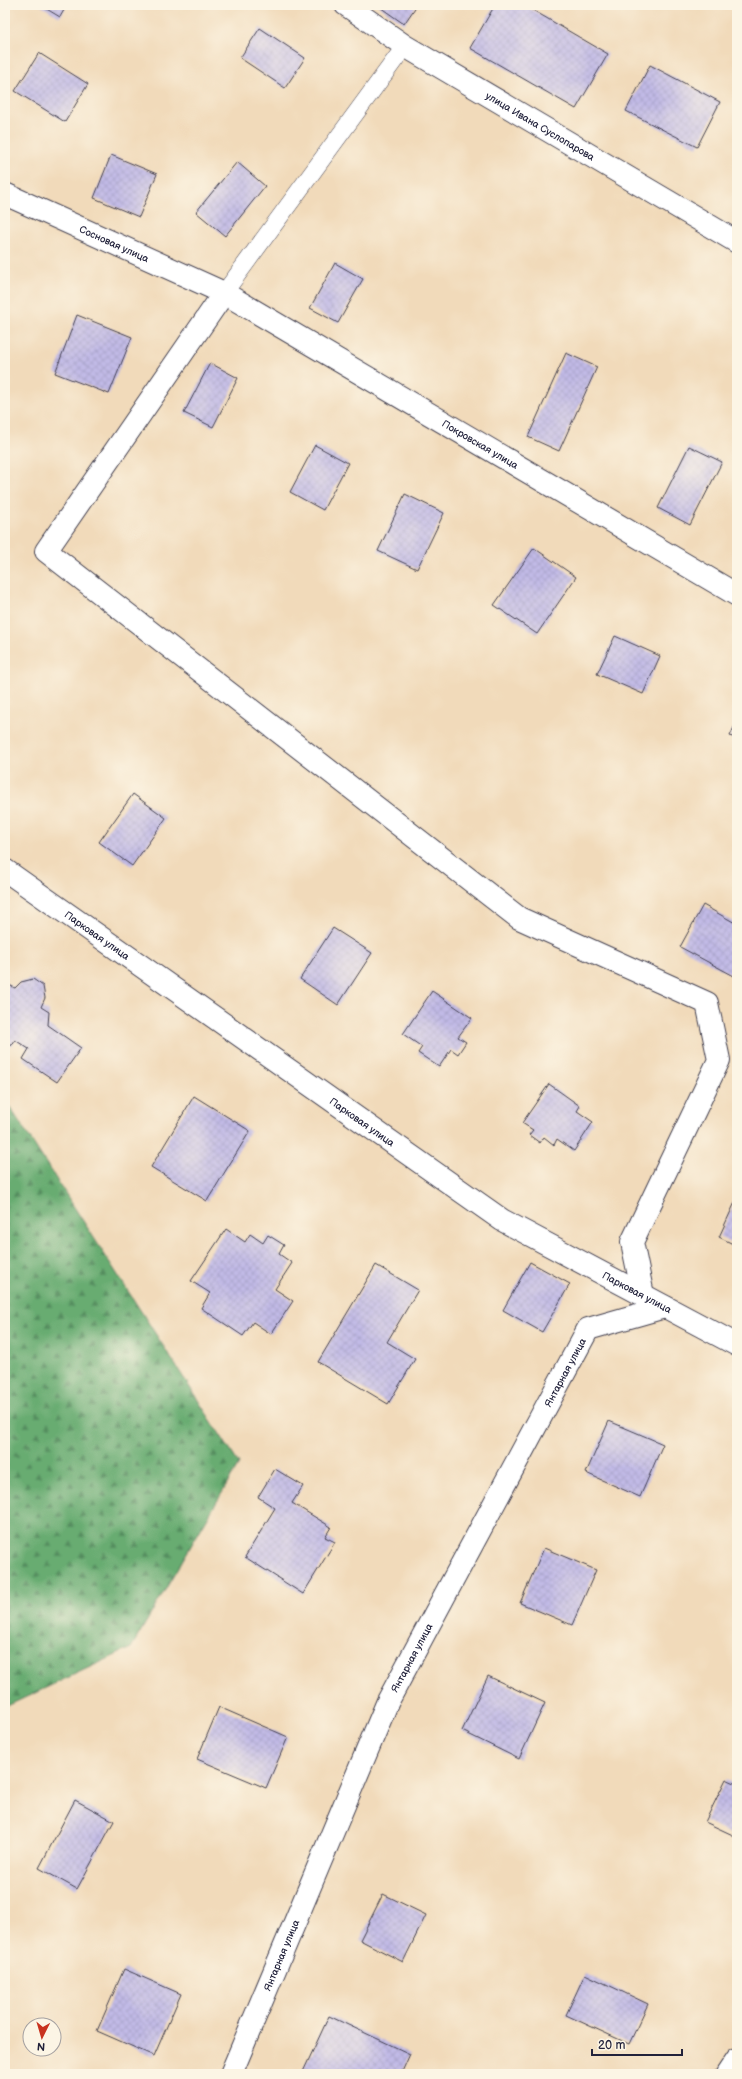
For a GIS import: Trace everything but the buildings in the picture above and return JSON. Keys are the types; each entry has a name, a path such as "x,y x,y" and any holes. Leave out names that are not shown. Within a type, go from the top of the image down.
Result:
{"street":[{"name":"улица Ивана Суслопарова","path":"346,5 405,46 737,242"},
{"name":"Сосновая улица","path":"5,194 224,293"},
{"name":"Покровская улица","path":"224,293 737,595"},
{"path":"224,293 46,551 519,918 707,1003 719,1060 632,1242 643,1296"},
{"name":"Парковая улица","path":"5,870 502,1220 737,1345"},
{"name":"Янтарная улица","path":"231,2074 388,1701 588,1329 665,1307"},
{"path":"727,2074 737,2059"}],"lane":[{"path":"224,293 405,46"}],"green space":[{"path":"5,1104 10,1107 239,1464 131,1648 5,1707"}]}
